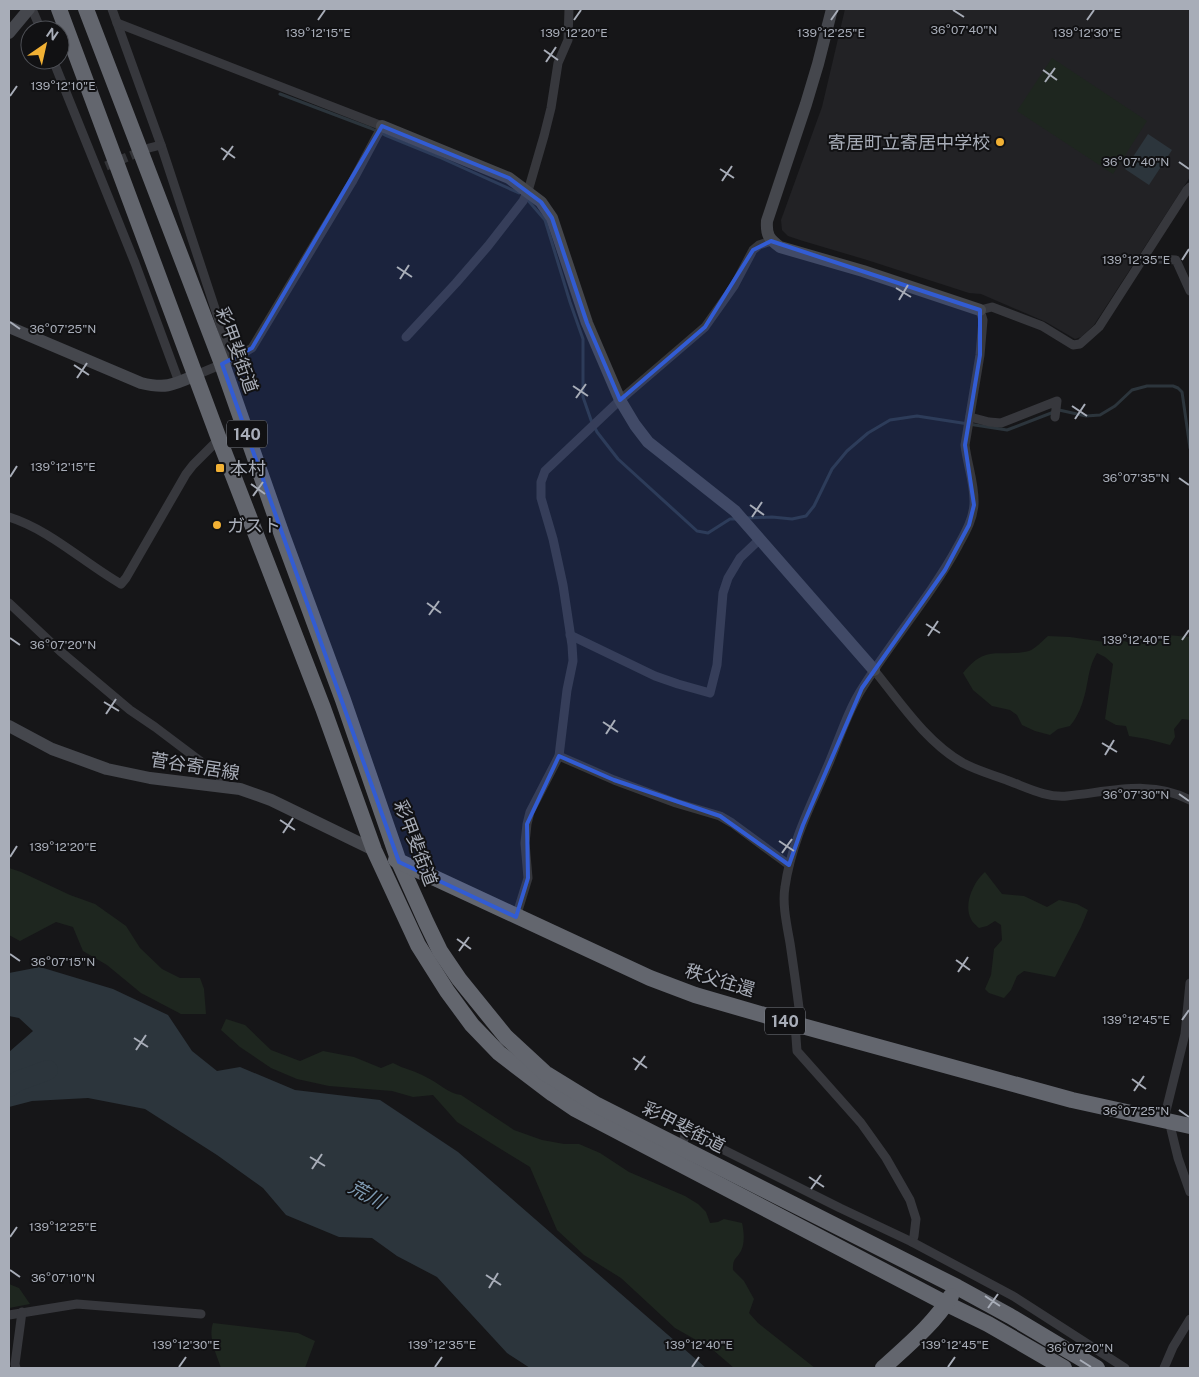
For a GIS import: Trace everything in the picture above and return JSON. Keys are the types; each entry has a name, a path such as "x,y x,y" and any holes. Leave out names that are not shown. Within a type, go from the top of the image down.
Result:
{"highway":[{"name":"彩甲斐街道","path":"59,9 219,439 323,708 374,850 418,945 446,991 472,1024 499,1053 575,1109 679,1155 957,1287 1097,1368"},
{"name":"彩甲斐街道","path":"86,9 227,362 282,535 343,700 399,862 440,951 459,980 506,1037 546,1072 597,1105 679,1155 946,1304 988,1324 1064,1368"},
{"path":"323,708 343,700"},
{"name":"秩父往還","path":"374,850 650,978 695,994 1072,1100 1190,1126"},
{"path":"472,1024 486,1013"},
{"path":"883,1368 927,1327 957,1287"}],"street":[{"path":"9,33 30,9"},
{"path":"112,9 160,145 227,362"},
{"path":"406,337 456,283 523,202 528,191 550,108 558,63 568,40 568,9"},
{"path":"832,9 818,64 767,221 766,231 771,241 780,247 980,310 992,307 1042,326 1074,344 1080,344 1099,327 1190,187"},
{"path":"117,23 510,178 528,191 541,202 552,218 587,323 620,400 635,425 648,442 735,510 929,736 962,763 1027,789 1055,797 1116,791 1128,788 1146,788 1171,793 1190,800"},
{"path":"58,70 102,168 179,382"},
{"path":"9,327 142,383 156,386 166,386 179,382 227,362 252,348 352,182 382,126"},
{"path":"149,148 160,145"},
{"path":"516,916 528,878 525,843 527,824 530,812 559,756 567,690 573,661 563,585 541,498 541,482 545,471 620,400 705,327 734,286 753,250 758,245 771,241"},
{"path":"1143,258 1176,260 1190,291"},
{"path":"912,1242 916,1219 910,1200 886,1158 861,1123 797,1052 799,1002 786,919 784,888 792,855 803,824 849,714 862,688 945,570 969,525 974,505 966,445 980,355 983,320 980,310"},
{"path":"970,417 989,422 1000,422 1057,401 1055,417"},
{"path":"9,517 34,527 121,584 186,474 219,439"},
{"path":"570,635 655,676 710,693 717,665 723,593 728,578 740,558 760,539"},
{"path":"9,603 60,651 130,710 220,776 222,787"},
{"name":"菅谷寄居線","path":"9,726 52,749 107,769 150,778 240,789 270,800 374,850"},
{"path":"559,756 659,797 720,816 790,865"},
{"path":"1190,983 1185,1034 1167,1120 1190,1192"},
{"path":"679,1155 686,1132 912,1242 1013,1296 1125,1368"},
{"path":"9,1315 78,1304 201,1314"},
{"path":"16,1368 22,1312"},
{"path":"1164,1368 1173,1347 1190,1319"}],"highlighted area":[{"path":"382,126 509,178 541,202 552,218 587,323 620,400 705,327 753,250 771,241 980,310 980,355 965,445 974,505 969,525 945,570 862,688 803,825 789,865 720,816 614,780 559,756 527,824 528,878 516,917 399,862 282,535 222,364 252,348"}],"shaded area":[{"name":"寄居町立寄居中学校","path":"845,9 1190,9 1190,177 1094,325 1081,337 1075,339 1046,322 981,294 969,293 803,241 788,236 782,230 781,220 822,107"},
{"path":"1052,58 1147,121 1113,174 1017,111"},
{"path":"1048,636 1105,642 1115,638 1130,643 1149,636 1190,637 1190,720 1182,719 1174,729 1175,737 1170,745 1129,736 1126,726 1116,725 1105,719 1113,664 1097,653 1091,665 1084,698 1077,716 1070,726 1058,729 1050,735 1022,725 1017,715 1010,710 992,706 973,690 963,673 979,658 993,653 1029,651"},
{"path":"9,868 95,904 126,926 140,948 162,969 180,978 200,978 204,989 206,1014 181,1014 141,993 107,965 83,951 73,927 56,922 20,941 9,935"},
{"path":"985,872 1002,894 1024,896 1047,907 1059,900 1077,904 1088,910 1055,977 1024,971 1017,976 1011,990 1004,998 989,993 985,989 991,975 994,949 1002,940 1001,925 995,921 979,928 972,920 968,907 971,893 977,881"},
{"path":"226,1019 245,1025 271,1050 300,1061 323,1051 354,1057 381,1068 393,1063 431,1079 447,1090 461,1095 514,1130 542,1140 564,1144 579,1144 600,1153 629,1172 685,1196 698,1204 706,1212 710,1223 724,1219 742,1223 744,1233 743,1244 741,1251 734,1261 733,1270 744,1281 754,1299 749,1313 758,1323 815,1368 734,1368 712,1349 675,1328 621,1278 584,1255 557,1230 530,1167 457,1122 433,1095 413,1097 392,1091 329,1086 297,1079 271,1068 240,1047 221,1030"},
{"path":"9,1284 19,1288 30,1304 9,1308"},
{"path":"213,1323 298,1333 315,1341 305,1368 221,1368 212,1340"}],"water":[{"path":"1148,134 1172,150 1149,185 1125,169"},
{"path":"40,967 113,989 168,1015 192,1051 217,1071 240,1067 295,1090 380,1100 458,1152 706,1368 530,1368 507,1353 437,1277 397,1256 372,1238 339,1237 286,1215 263,1188 217,1155 145,1109 88,1098 32,1101 9,1107 9,1052 33,1031 19,1018 9,1016 9,973"}],"waterway":[{"path":"280,94 370,128 519,193"},
{"path":"526,198 545,220 583,339 583,397 597,432 618,459 697,531 708,533 730,519 736,519"},
{"path":"747,518 772,517 792,519 806,516 814,506 832,469 847,451 868,433 890,420 917,416 1007,430 1059,410 1086,416 1100,415 1115,406 1132,390 1147,386 1173,386 1182,392 1190,448"},
{"name":"荒川","path":"9,1087 18,1081 48,1070"}],"tunnel":[{"path":"106,166 144,150"}],"place":[{"name":"寄居町立寄居中学校","path":"1000,142"},
{"name":"本村","path":"220,468"},
{"name":"ガスト","path":"217,525"}]}
